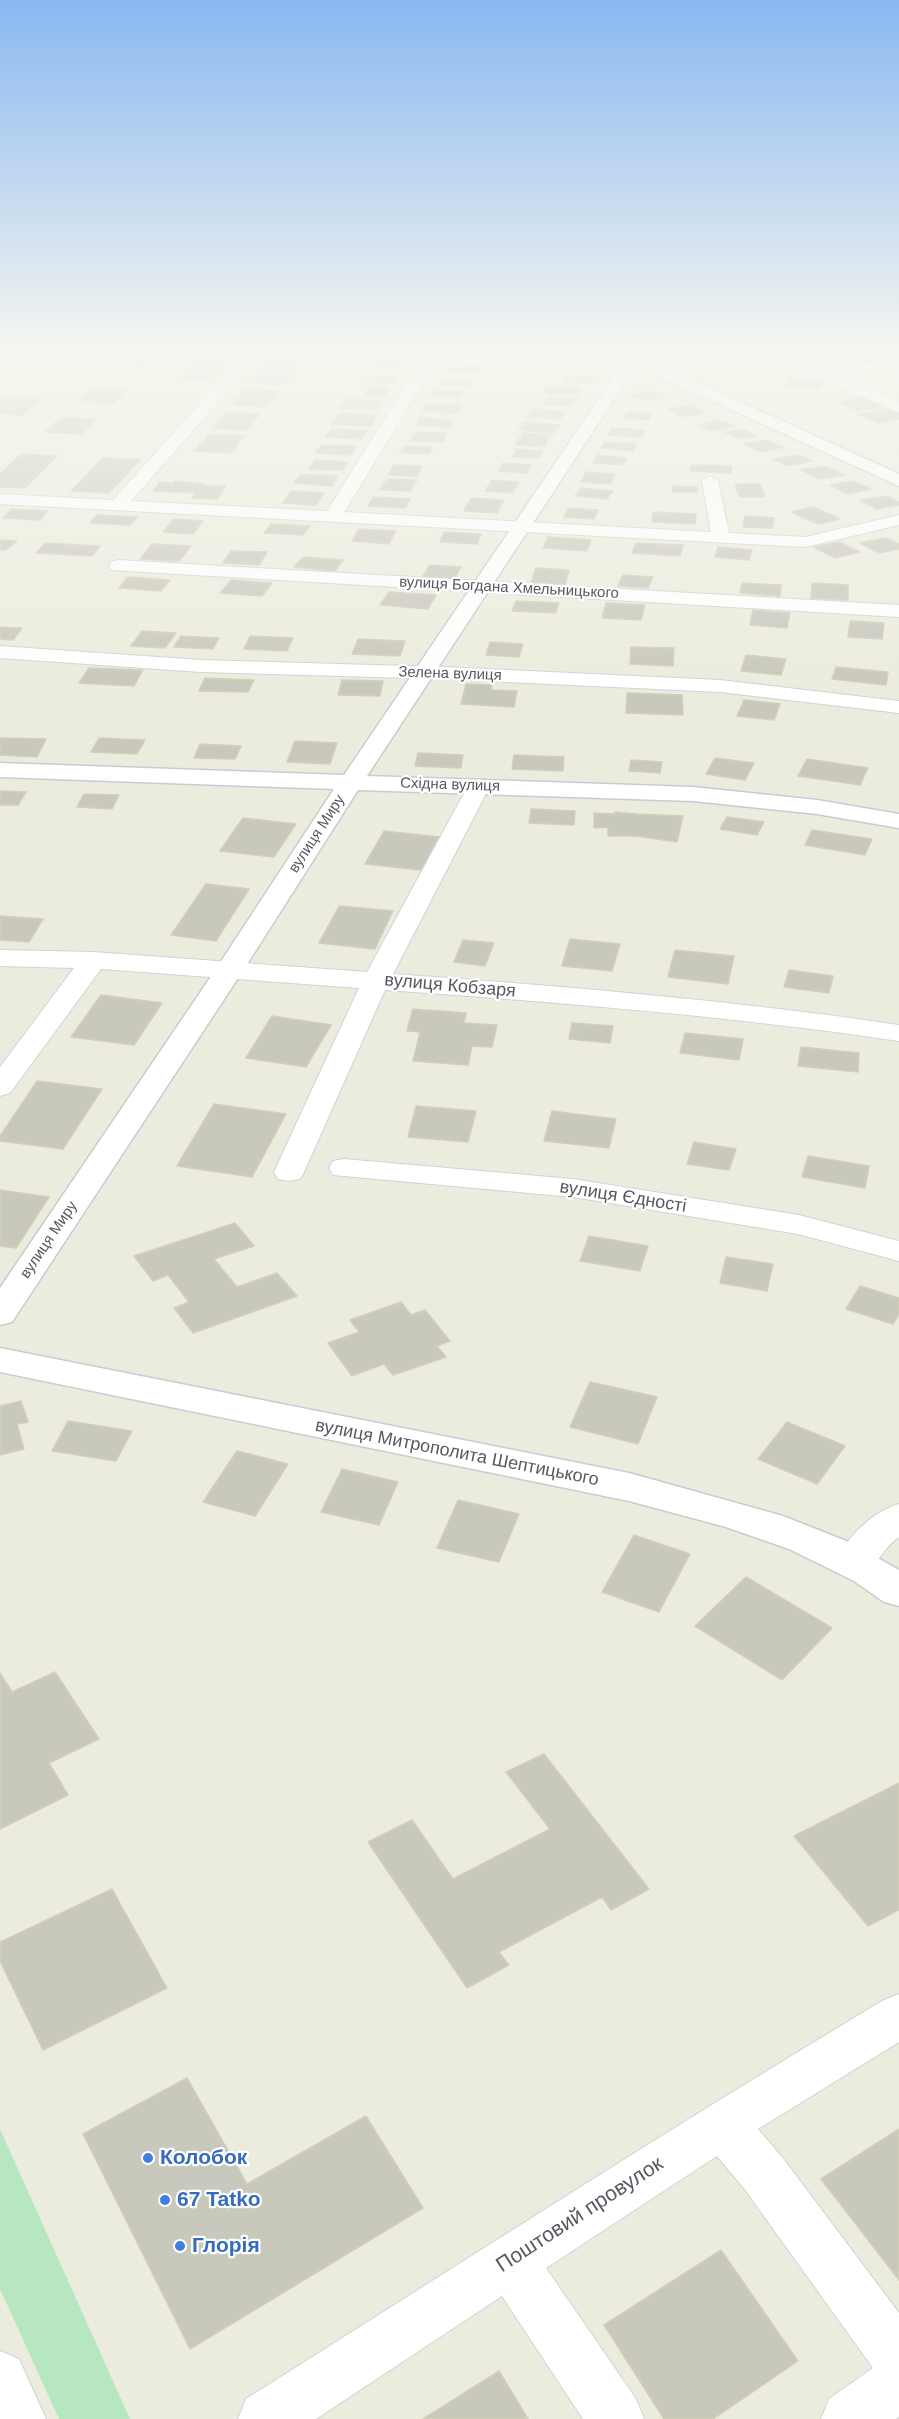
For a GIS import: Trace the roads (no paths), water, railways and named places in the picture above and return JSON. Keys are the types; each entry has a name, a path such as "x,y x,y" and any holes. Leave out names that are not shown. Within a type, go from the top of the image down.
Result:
{"street":[{"path":"119,504 157,461"},
{"path":"333,516 367,461"},
{"name":"вулиця Миру","path":"0,1314 564,461"},
{"path":"855,461 899,481"},
{"path":"710,481 721,537"},
{"path":"0,499 805,542 899,520"},
{"name":"вулиця Богдана Хмельницького","path":"118,566 899,611"},
{"name":"Зелена вулиця","path":"0,652 201,666 720,686 899,707"},
{"name":"Східна вулиця","path":"0,770 693,794 817,807 899,821"},
{"path":"289,1172 376,980 479,786"},
{"name":"вулиця Кобзаря","path":"0,958 94,960 512,991 769,1017 899,1033"},
{"path":"0,1087 94,960"},
{"name":"вулиця Єдності","path":"344,1168 573,1188 799,1225 899,1251"},
{"name":"вулиця Митрополита Шептицького","path":"0,1360 629,1486 767,1525 802,1538 854,1562 899,1591"},
{"path":"854,1562 874,1535 899,1518"},
{"name":"Поштовий провулок","path":"266,2419 722,2124 899,2016"},
{"path":"722,2124 764,2174 899,2358"},
{"path":"510,2260 616,2419"},
{"path":"0,2378 18,2419"},
{"path":"849,2419 899,2383"}],"place":[{"name":"Колобок","path":"148,2158"},
{"name":"67 Tatko","path":"165,2200"},
{"name":"Глорія","path":"180,2246"}]}
